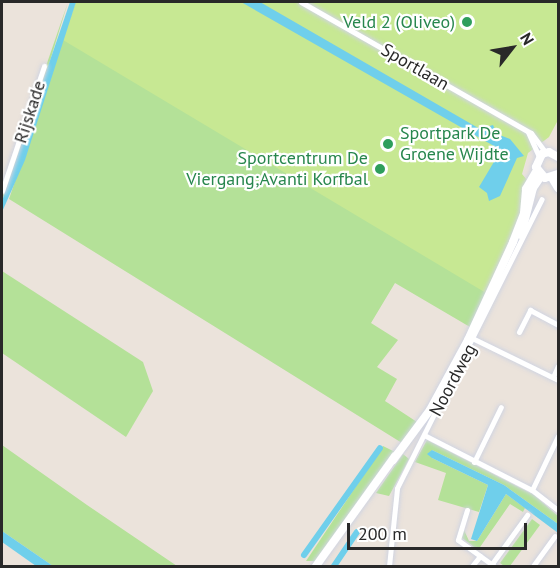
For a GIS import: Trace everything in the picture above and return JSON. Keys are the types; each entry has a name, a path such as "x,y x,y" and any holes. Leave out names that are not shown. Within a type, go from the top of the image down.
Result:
{"main road":[{"path":"542,155 558,155"},
{"name":"Noordweg","path":"316,567 443,389 486,303 522,219 526,189 539,173 542,155"},
{"path":"539,173 557,175 558,188"}],"street":[{"name":"Sportlaan","path":"301,2 536,136 542,155"},
{"name":"Rijskade","path":"2,191 44,66"},
{"name":"Noordweg","path":"389,567 395,494 542,199"},
{"path":"519,332 530,310 558,325"},
{"path":"474,339 556,378 558,366"},
{"path":"474,462 501,407"},
{"path":"424,435 532,490 558,510"},
{"path":"532,490 556,445 558,436"},
{"path":"467,510 459,540 492,566 527,515"},
{"path":"533,567 555,536"},
{"path":"472,567 480,556"}],"green space":[{"path":"68,2 24,146 2,200 2,194"},
{"path":"76,2 490,286 470,327 395,283 371,323 398,340 377,367 397,379 385,401 417,422 402,443 9,199"},
{"name":"Sportpark De Groene Wijdte","path":"76,2 558,2 558,120 549,137 528,153 522,174 527,180 520,218 486,293 63,40"},
{"path":"2,271 143,362 153,391 126,437 2,353"},
{"path":"427,440 534,495 558,516 558,524 504,485 432,450 432,458 488,485 479,512 438,500 446,473 415,462"},
{"path":"2,445 177,566 53,566 2,531"},
{"path":"383,446 395,452 315,561 306,561"},
{"path":"403,454 409,459 389,496 376,493"},
{"path":"506,494 525,508 523,512 510,504 478,550 462,538 464,530 469,541 477,541"},
{"path":"532,519 540,525 510,566 504,566 500,563"}],"water":[{"path":"70,2 76,2 25,160 2,212 2,201"},
{"path":"241,2 260,2 480,129 493,125 497,134 510,139 524,156 517,158 500,196 489,201 487,193 479,187 501,150"},
{"path":"432,450 504,485 558,524 558,533 506,494 477,541 471,539 488,485 432,458 427,454"},
{"path":"2,531 53,566 36,566 2,542"}],"waterway":[{"path":"304,555 380,448"},
{"path":"334,566 357,532"}],"place":[{"name":"Veld 2 (Oliveo)","path":"467,22"},
{"name":"Sportpark De Groene Wijdte","path":"388,144"},
{"name":"Sportcentrum De Viergang;Avanti Korfbal","path":"380,169"}]}
